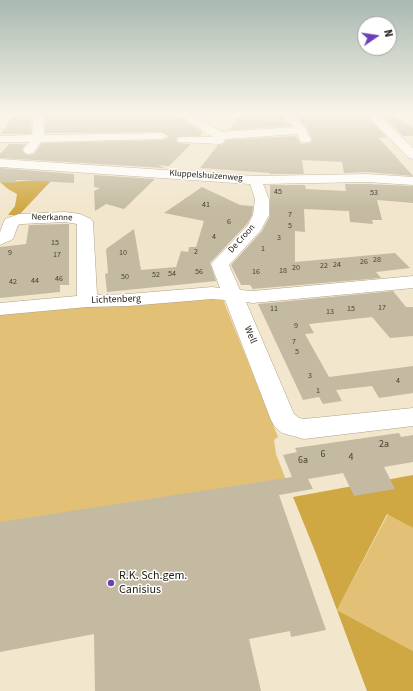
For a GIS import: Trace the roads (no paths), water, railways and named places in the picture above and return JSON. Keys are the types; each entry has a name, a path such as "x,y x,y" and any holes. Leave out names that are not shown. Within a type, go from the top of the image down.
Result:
{"street":[{"path":"19,163 32,145"},
{"path":"403,145 413,155"},
{"name":"Kluppelshuizenweg","path":"0,163 19,163 255,180 367,178 413,181"},
{"name":"De Croon","path":"233,295 220,264 255,227 262,215 262,199 255,180"},
{"name":"Neerkanne","path":"0,240 7,236 12,222 18,219 65,217 80,219 85,222 87,301"},
{"path":"233,295 253,297 413,282"},
{"name":"Lichtenberg","path":"0,309 87,301 128,300 212,294 233,295"},
{"name":"Well","path":"233,295 284,420 291,426 304,429 413,417"}],"place":[{"name":"R.K. Sch.gem. Canisius","path":"111,583"}]}
